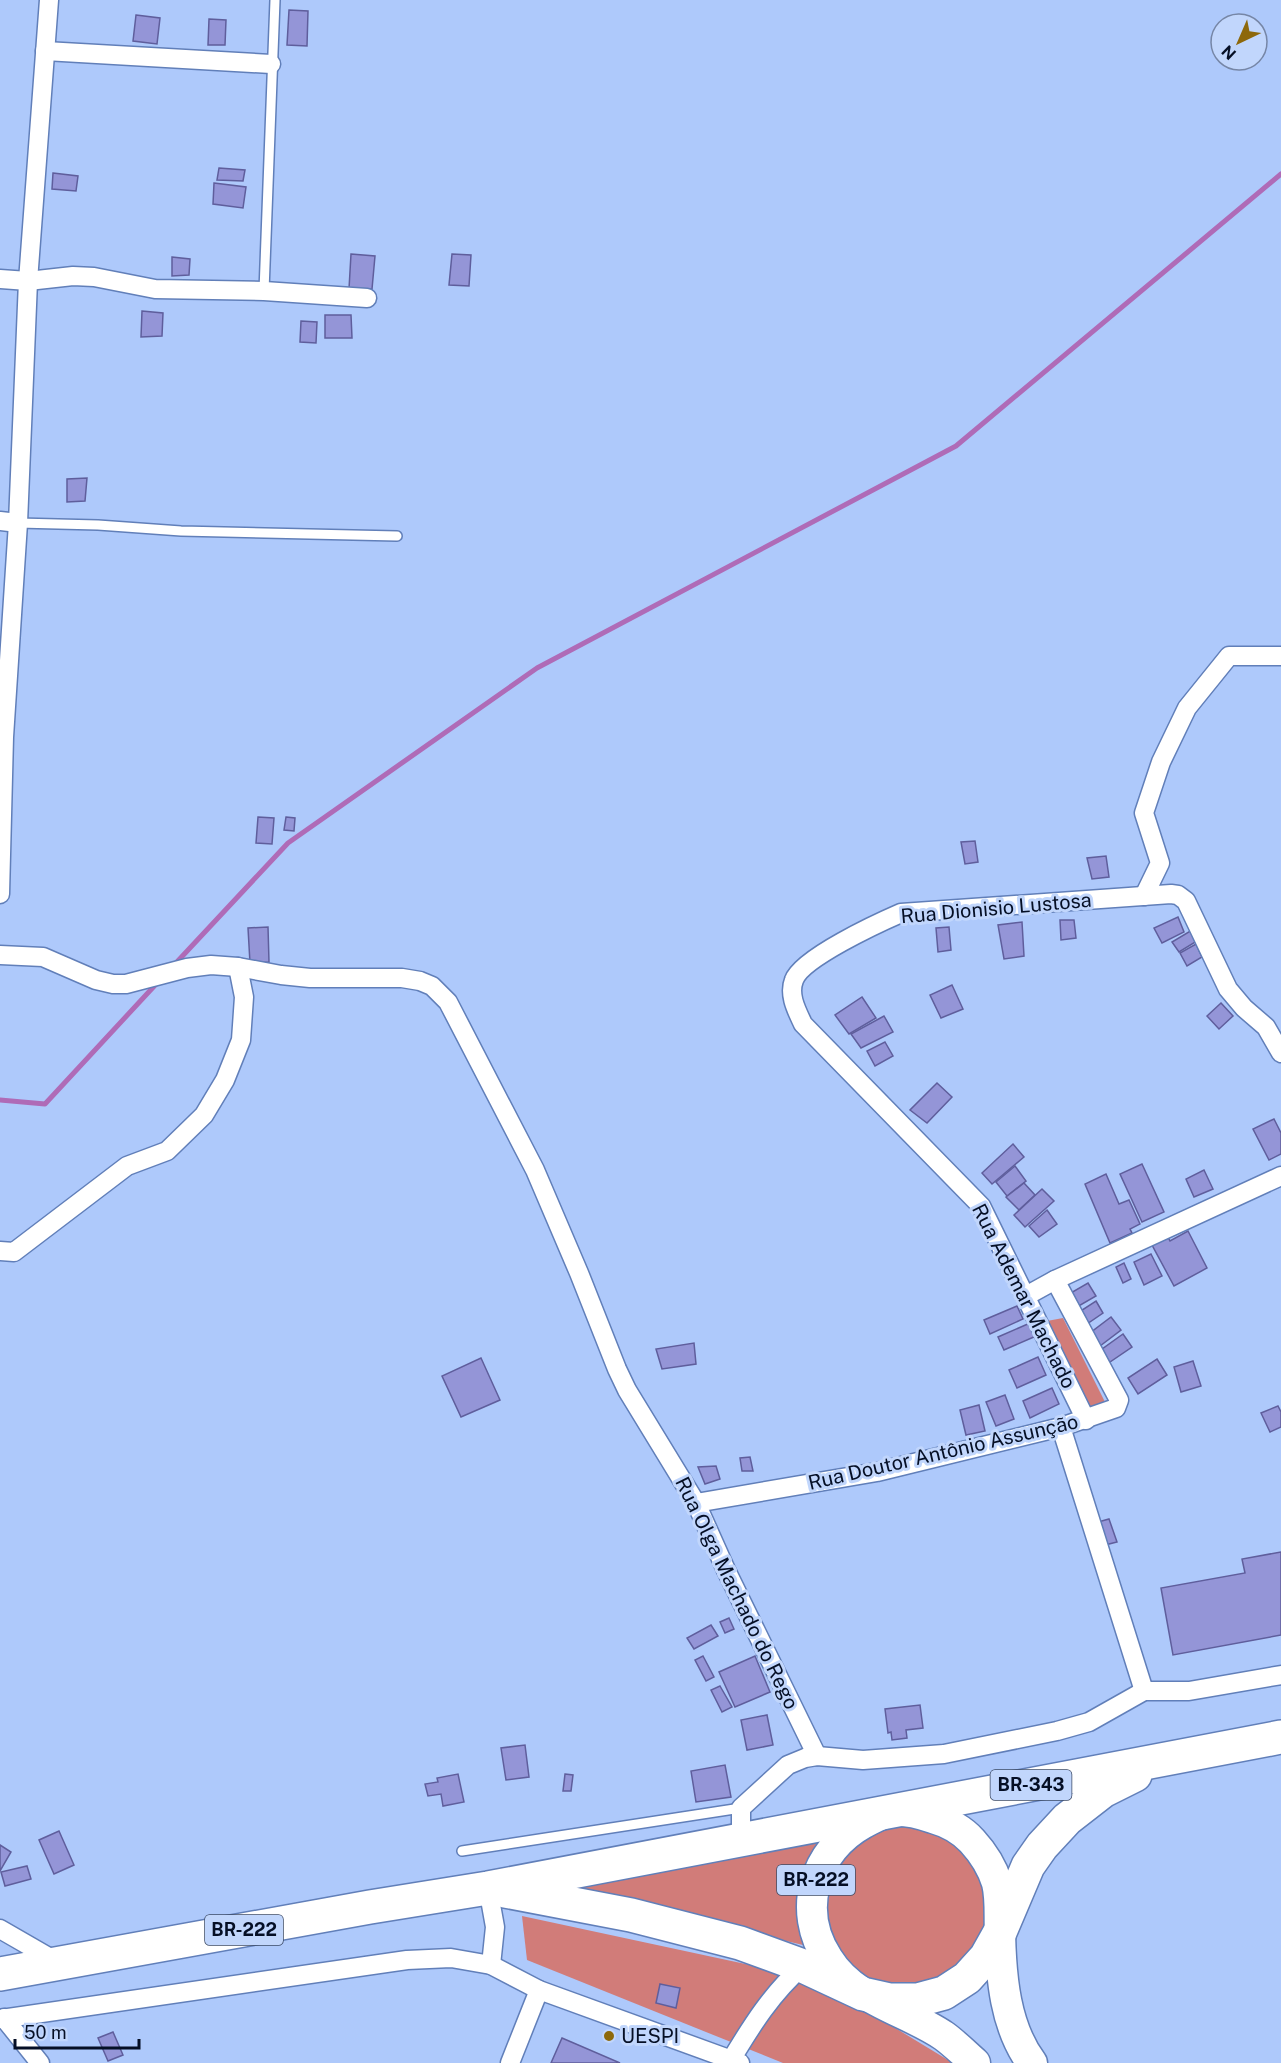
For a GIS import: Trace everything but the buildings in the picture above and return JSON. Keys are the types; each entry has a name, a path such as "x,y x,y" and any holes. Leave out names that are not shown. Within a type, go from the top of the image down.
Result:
{"highway":[{"name":"BR-343","path":"892,1811 1281,1737"},
{"path":"488,1888 642,1918 740,1942 803,1966 863,1994 890,2000 918,2000 944,1993 968,1978 986,1957 1000,1932 1028,1866 1042,1846 1067,1819 1103,1791 1169,1758"},
{"name":"BR-222","path":"0,1974 488,1888 741,1823 892,1811"}],"main road":[{"name":"BR-222","path":"975,2063 944,2036 863,1994 828,1960 817,1939 812,1916 813,1891 820,1868 832,1848 849,1831 892,1811 921,1814 947,1822 969,1838 986,1859 997,1884 1004,1986 1013,2030 1032,2063"}],"street":[{"path":"0,894 2,737 18,523 28,281 49,0"},
{"path":"45,51 271,64"},
{"path":"0,279 28,281 73,276 94,277 155,290 264,291 367,298"},
{"path":"0,520 18,523"},
{"path":"1144,896 1160,863 1144,813 1161,762 1187,708 1229,656 1281,656"},
{"name":"Rua Dionisio Lustosa","path":"803,1024 795,1008 792,994 794,979 807,963 874,925 901,913 1171,894 1183,899 1187,904 1228,989 1244,1008 1266,1027 1281,1053"},
{"name":"Rua Olga Machado do Rego","path":"0,955 43,957 96,980 113,984 126,984 187,968 210,965 339,980 402,978 432,986 448,1002 535,1170 627,1390 696,1503 726,1570 817,1756"},
{"path":"0,1251 14,1252 127,1166 166,1151 204,1115 225,1080 241,1040 244,997 238,967"},
{"path":"92,1193 114,1177 185,1146 199,1120 240,1067 244,1008 260,971"},
{"name":"Rua Ademar Machado","path":"803,1024 981,1206 1086,1420"},
{"path":"1026,1296 1055,1280 1281,1176"},
{"name":"Rua Doutor Antônio Assunção","path":"696,1503 877,1472 1061,1427 1116,1408 1119,1400 1055,1280"},
{"path":"1061,1427 1144,1691"},
{"path":"741,1823 788,1765 804,1758 817,1756 863,1760 944,1754 1057,1731 1089,1722 1144,1691 1189,1691 1281,1675"},
{"path":"488,1888 495,1927 491,1965"},
{"path":"0,1929 60,1964"},
{"path":"2,2019 407,1960 451,1958 491,1965 538,1990 735,2061 767,2003 803,1966"},
{"path":"510,2063 538,1990"},
{"path":"2,2019 40,2063"}],"lane":[{"path":"264,291 275,0"},
{"path":"18,523 98,525 181,531 397,536"},
{"path":"462,1851 741,1823"}],"shaded area":[{"path":"1063,1318 1106,1404 1087,1412 1047,1321"},
{"path":"914,1825 939,1832 978,1866 990,1919 964,1970 912,1992 857,1975 837,1954 823,1901 830,1876 863,1837 888,1827"},
{"path":"828,1839 804,1884 803,1945 558,1886"},
{"path":"522,1916 769,1969 854,2003 953,2063 783,2063 527,1960"}],"waterway":[{"path":"175,964 288,843 537,668 956,446 1281,174"},
{"path":"0,1100 45,1104 158,982"}],"place":[{"name":"UESPI","path":"609,2036"}]}
